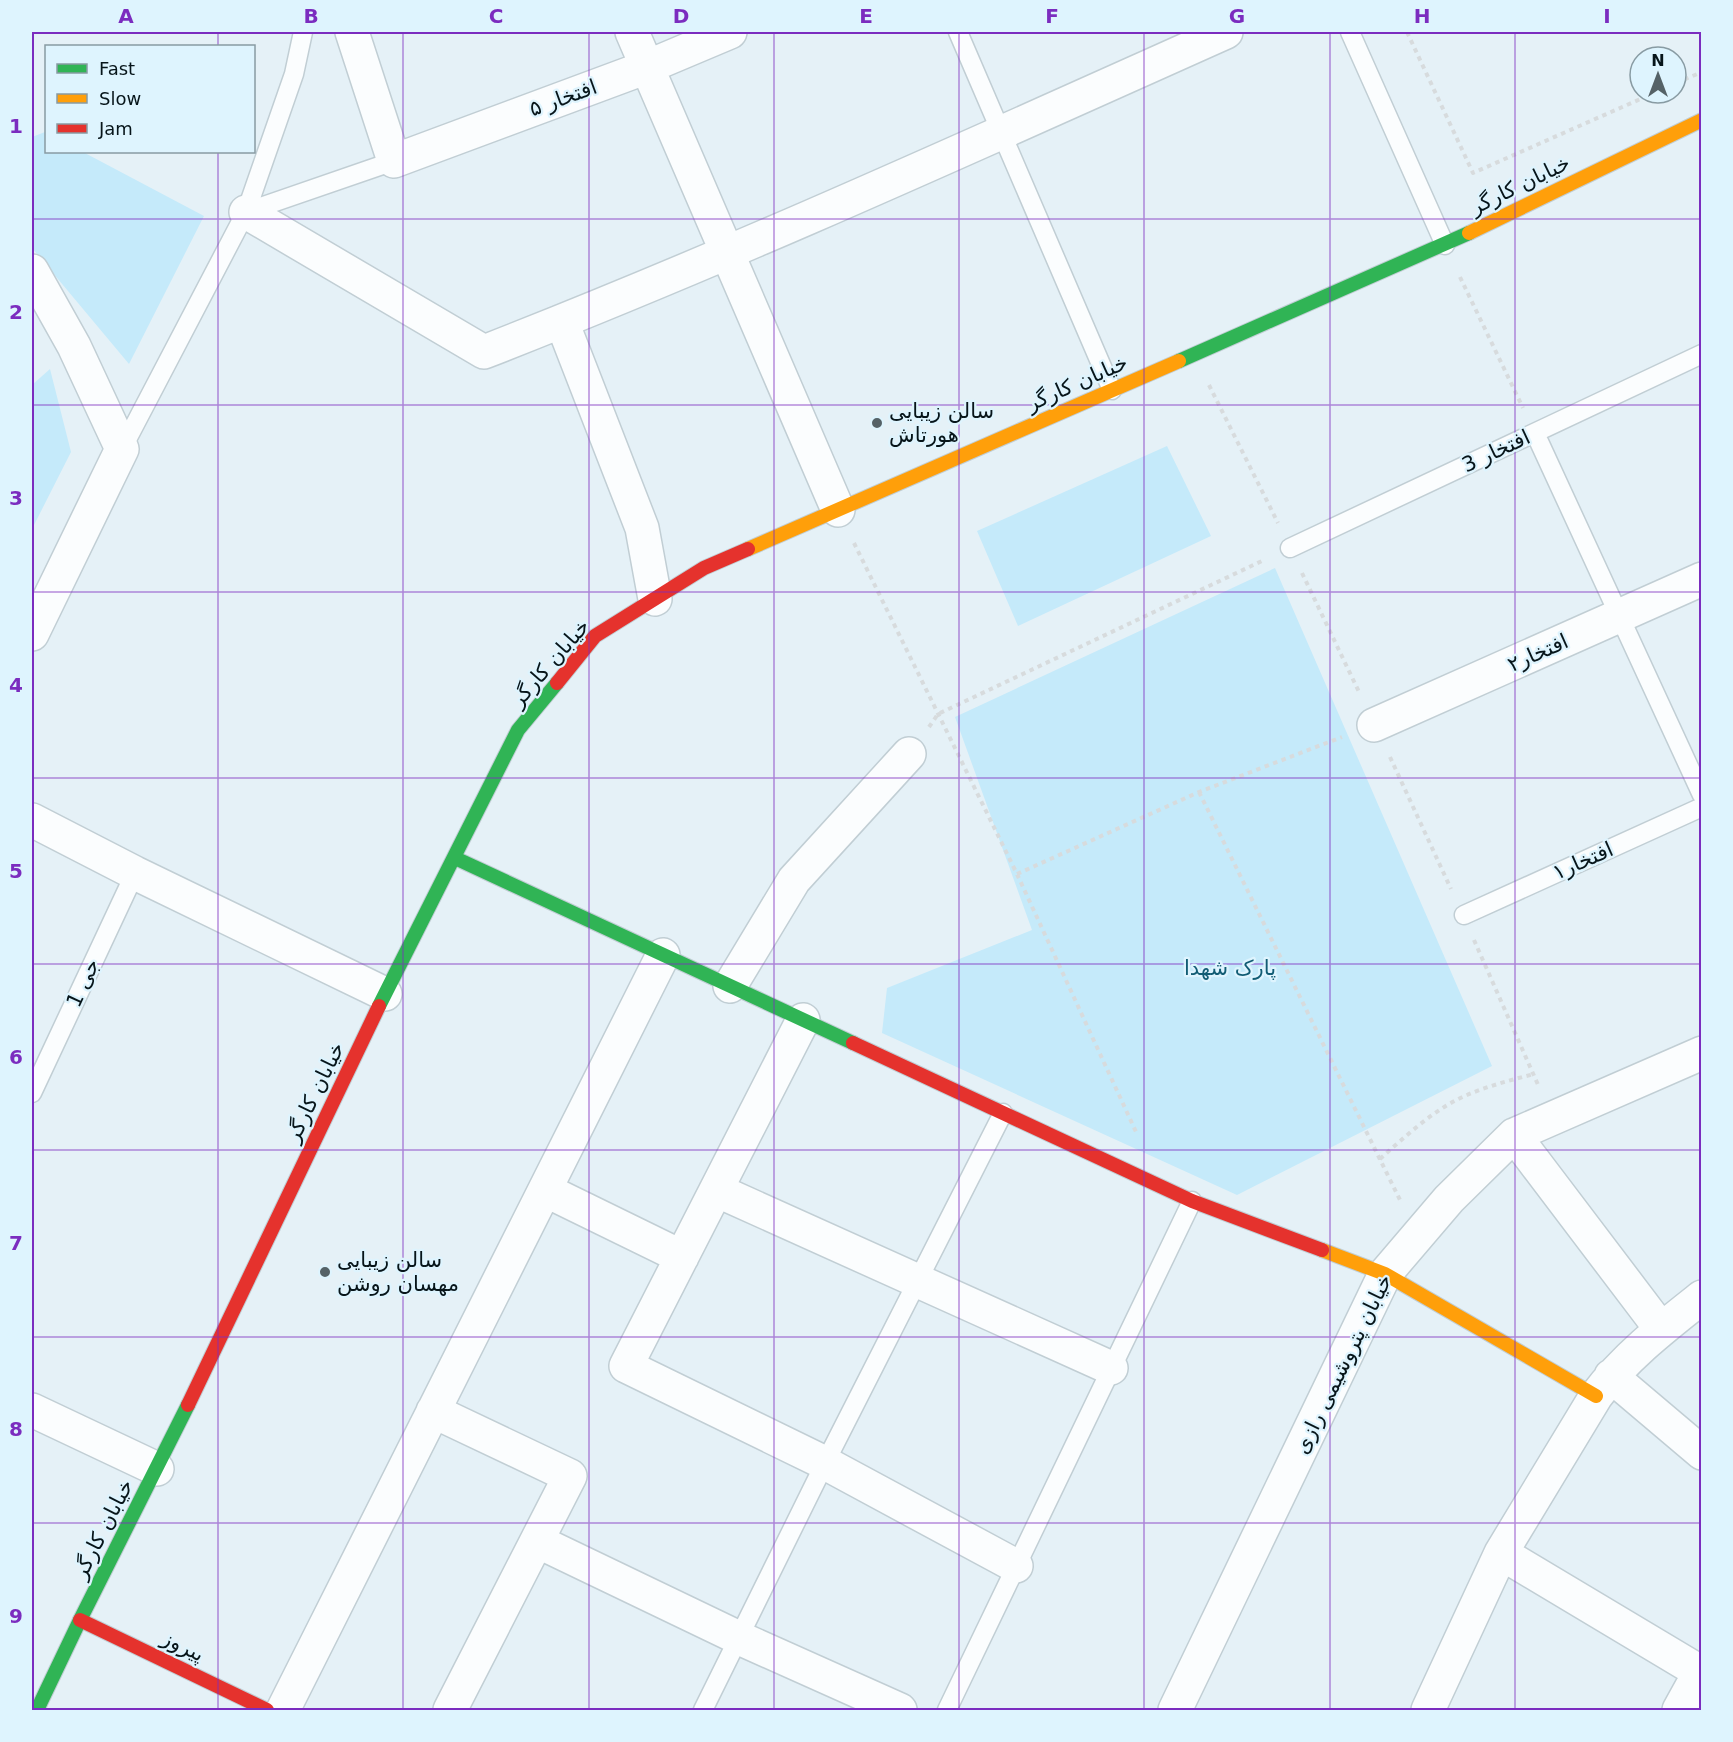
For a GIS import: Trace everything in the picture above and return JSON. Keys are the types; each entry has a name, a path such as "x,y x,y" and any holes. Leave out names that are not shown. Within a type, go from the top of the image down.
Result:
{"street":[{"path":"352,32 394,161"},
{"path":"632,32 838,510"},
{"name":"افتخار ۵","path":"394,161 647,67 730,32"},
{"path":"246,212 484,352 562,322 727,252 1226,32"},
{"name":"خیابان کارگر","path":"37,1710 157,1469 385,994 456,858 518,730 595,636 704,568 1445,246 1701,120"},
{"path":"32,271 74,346 122,449 32,634"},
{"path":"562,322 642,528 655,599"},
{"name":"افتخار۲","path":"1374,725 1701,579"},
{"path":"730,986 794,880 909,754"},
{"path":"32,820 135,873 385,994"},
{"path":"456,858 1192,1201 1385,1274 1604,1386 1701,1453"},
{"path":"283,1710 663,955"},
{"path":"803,1020 626,1366 825,1463 1016,1566"},
{"name":"خیابان پتروشیمی رازی","path":"1175,1710 1385,1274 1449,1199 1514,1135 1701,1053"},
{"path":"1514,1135 1661,1329"},
{"path":"545,1190 682,1257"},
{"path":"716,1190 1111,1368"},
{"path":"1428,1710 1501,1553 1604,1386 1661,1329 1701,1297"},
{"path":"32,1410 157,1469"},
{"path":"433,1412 570,1476 450,1710"},
{"path":"537,1541 739,1638 900,1710"},
{"path":"1501,1553 1701,1671 1679,1710"},
{"name":"پیروز","path":"80,1620 267,1710"}],"lane":[{"path":"122,449 246,212 294,74 303,32"},
{"path":"958,32 1112,390"},
{"path":"1350,32 1445,246"},
{"path":"246,212 394,161"},
{"name":"افتخار 3","path":"1290,548 1701,354"},
{"path":"1535,433 1701,795"},
{"name":"افتخار۱","path":"1464,915 1701,807"},
{"name":"جی 1","path":"32,1093 135,873"},
{"path":"703,1710 825,1463 1003,1113"},
{"path":"947,1710 1192,1201"}],"path":[{"path":"1407,32 1473,172 1628,104"},
{"path":"1445,246 1535,433"},
{"path":"838,510 1017,874 1161,1187"},
{"path":"909,754 938,714 1290,548"},
{"path":"1017,874 1199,792 1374,725"},
{"path":"1199,792 1418,1235"},
{"path":"1380,1159 1435,1113 1465,1096 1498,1083 1534,1074"}],"green space":[{"path":"45,132 45,153 85,153 204,216 129,364 32,248 32,137"},
{"path":"50,369 71,452 32,529 32,385"},
{"path":"1167,446 1211,536 1018,626 977,531"},
{"name":"پارک شهدا","path":"1275,568 1492,1066 1237,1195 882,1033 887,988 1032,930 955,717"}],"traffic: fast":[{"path":"1179,361 1469,233"},
{"path":"379,1006 518,730 557,683"},
{"path":"455,858 853,1043"},
{"path":"37,1710 188,1405"}],"traffic: slow":[{"path":"1469,233 1702,120"},
{"path":"748,549 1179,361"},
{"path":"1322,1250 1385,1274 1596,1396"}],"traffic: jam":[{"path":"557,683 595,636 704,568 748,549"},
{"path":"188,1405 379,1006"},
{"path":"853,1043 1192,1201 1322,1250"},
{"path":"80,1620 267,1710"}],"place":[{"name":"سالن زیبایی هورتاش","path":"877,423"},
{"name":"سالن زیبایی مهسان روشن","path":"325,1272"}]}
